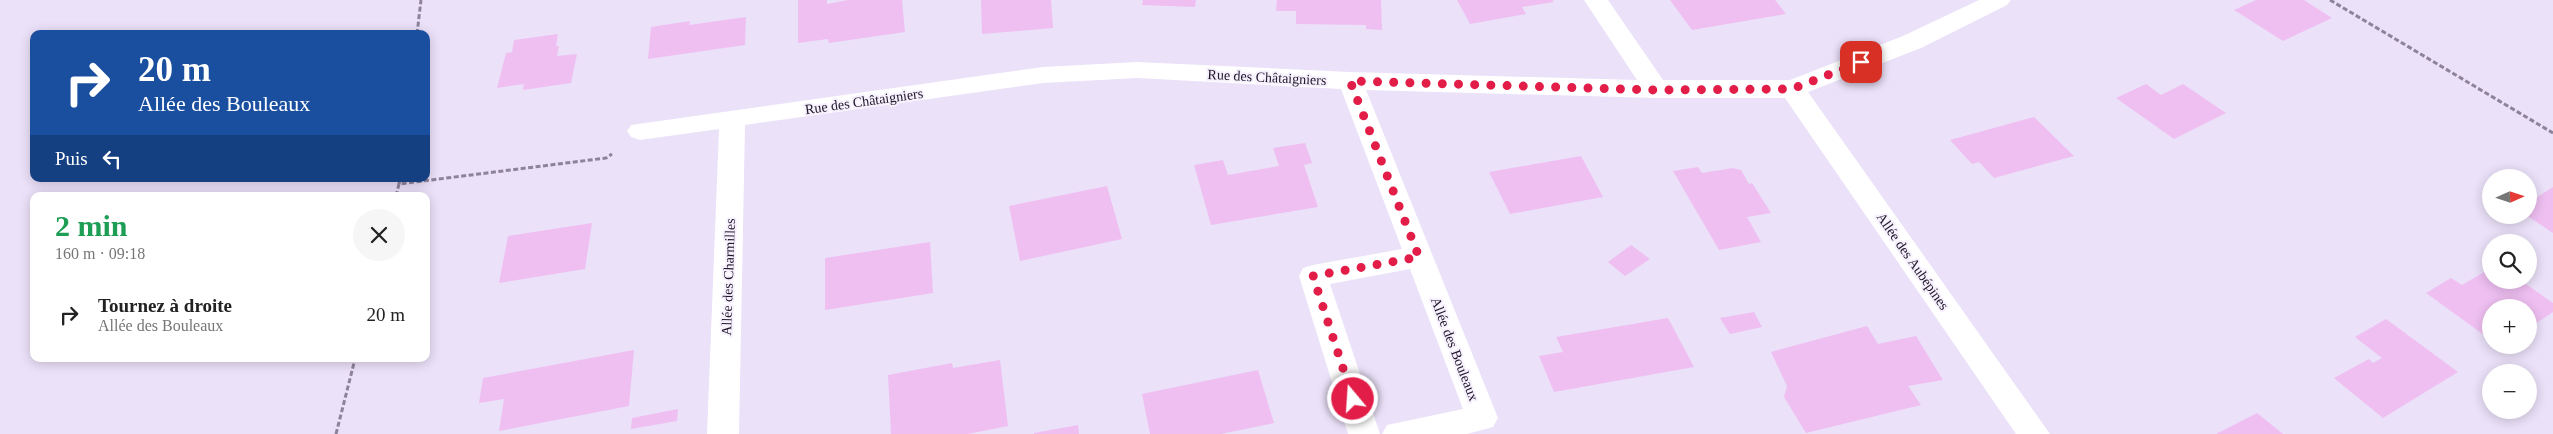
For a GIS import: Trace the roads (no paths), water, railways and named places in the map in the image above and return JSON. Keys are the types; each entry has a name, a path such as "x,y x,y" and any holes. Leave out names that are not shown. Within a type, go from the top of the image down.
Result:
{"street":[{"path":"1596,0 1656,90"},
{"name":"Rue des Châtaigniers","path":"640,132 1043,75 1137,70 1350,81 1656,90 1792,89 1912,42 1999,0"},
{"name":"Allée des Bouleaux","path":"1350,81 1482,418 1398,434"},
{"name":"Allée des Aubépines","path":"1792,89 2034,434"},
{"name":"Allée des Charmilles","path":"724,434 732,120"},
{"path":"1364,434 1313,276 1419,257"}]}
